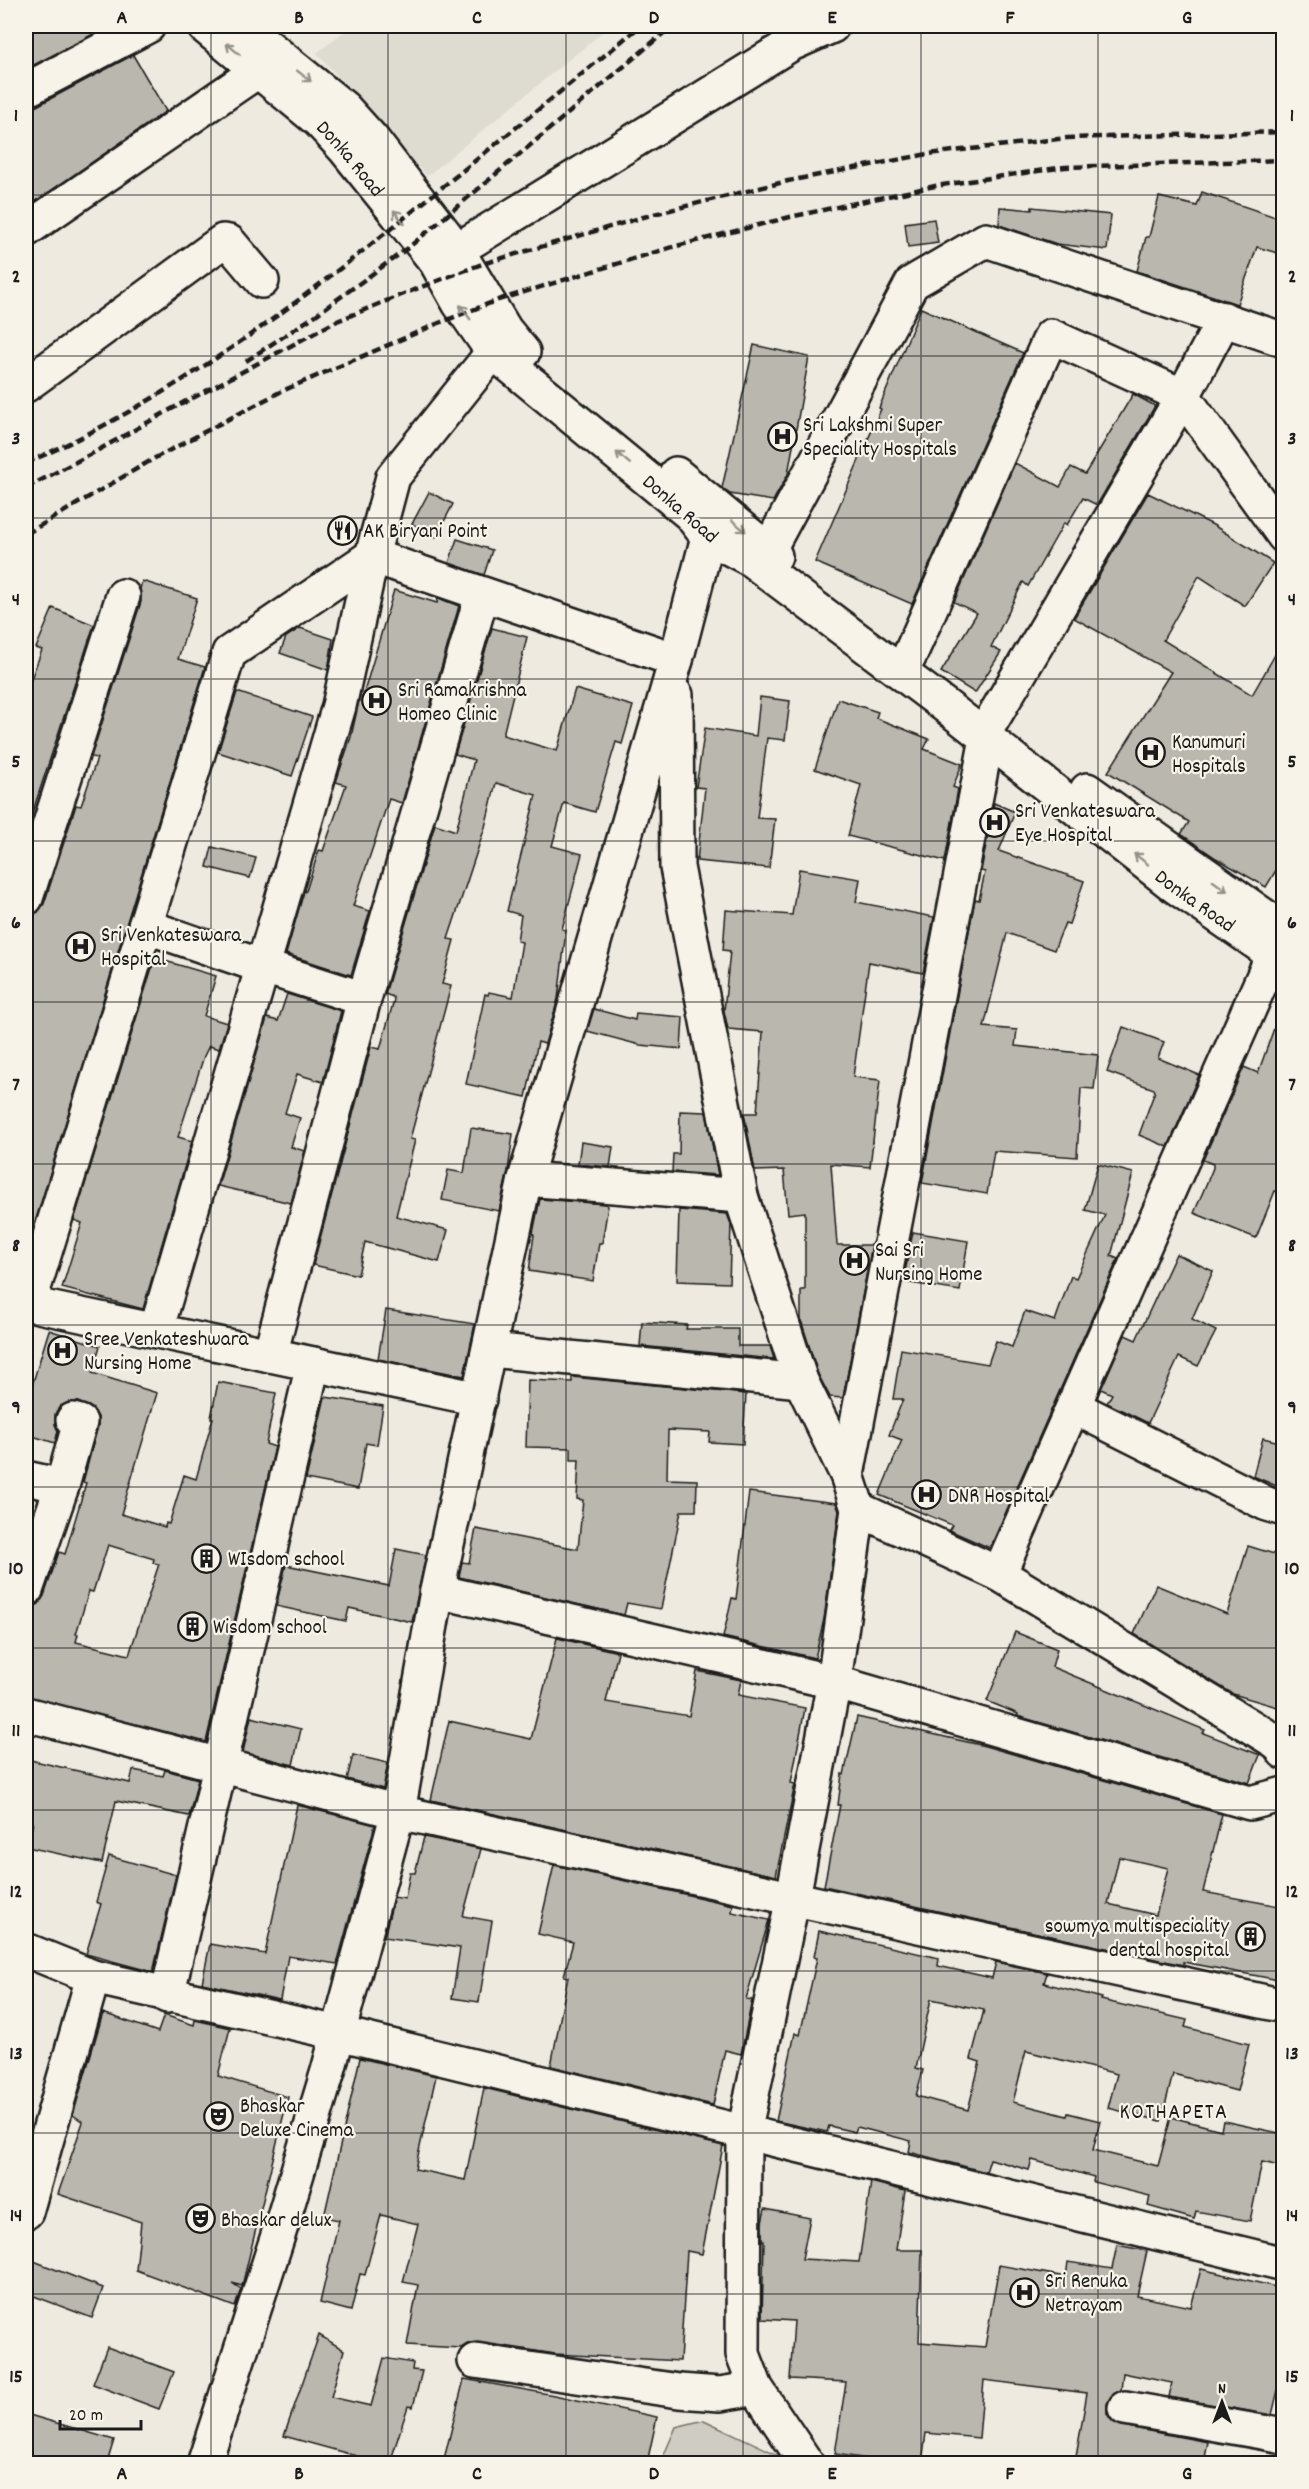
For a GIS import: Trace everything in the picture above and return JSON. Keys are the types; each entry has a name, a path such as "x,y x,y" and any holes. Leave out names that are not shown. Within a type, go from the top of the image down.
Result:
{"street":[{"path":"26,90 148,26"},
{"name":"Donka Road","path":"204,26 320,122 344,148 436,262 459,303 494,352 690,514 708,537 750,559 989,729 1238,900 1280,949"},
{"name":"Donka Road","path":"243,26 344,108 372,139 457,250 519,349 625,432 768,551 909,657 989,729"},
{"path":"457,250 791,44 831,26"},
{"path":"26,230 259,70"},
{"path":"768,551 912,283 986,240 1284,340"},
{"path":"26,385 223,241 229,242 262,281"},
{"path":"847,1475 989,729 1183,396 1224,319"},
{"path":"909,657 1051,336 1183,396 1284,536"},
{"path":"156,1331 339,706 372,556 393,477 494,352"},
{"path":"1242,476 1284,492"},
{"path":"204,2463 283,2220 338,2033 398,1812 438,1592 525,1179 676,660 708,537"},
{"path":"372,556 676,660"},
{"path":"372,556 229,653 27,1309 156,1331 479,1399"},
{"path":"270,1355 364,999 482,595"},
{"path":"26,898 123,596"},
{"path":"676,660 677,867 741,1196 801,1381 847,1475 858,1509 834,1682 793,1897 744,2133 743,2354 756,2388 807,2463"},
{"path":"145,926 264,968 364,999"},
{"path":"999,1574 1280,949"},
{"path":"525,1179 741,1196"},
{"path":"490,1350 801,1381"},
{"path":"167,1996 313,1364"},
{"path":"1074,1407 1267,1504 1284,1509"},
{"path":"26,1590 62,1486 80,1422 74,1420"},
{"path":"26,1478 62,1486"},
{"path":"858,1509 999,1574 1278,1743 1284,1752"},
{"path":"438,1592 834,1682 1250,1803 1284,1794"},
{"path":"26,1714 398,1812 1284,2006"},
{"path":"26,1950 93,1977 167,1996 338,2033 1284,2264"},
{"path":"26,2212 93,1977"},
{"path":"475,2361 679,2391 720,2394 756,2388"},
{"path":"1125,2408 1284,2436"}],"shaded area":[{"path":"351,26 610,26 427,176 317,53"},
{"path":"35,1481 59,1494 26,1600 26,1495"},
{"path":"704,2420 787,2459 790,2464 660,2464 676,2427"}],"building":[{"path":"26,26 109,26 26,69"},
{"path":"133,55 166,111 26,208 26,109 35,107"},
{"path":"1202,192 1284,220 1284,255 1257,247 1237,304 1137,271 1146,237 1149,237 1159,197 1197,206"},
{"path":"1000,207 1032,210 1032,207 1111,215 1107,250 1057,244 999,225"},
{"path":"934,219 938,243 908,247 905,223"},
{"path":"921,308 1023,353 912,604 815,562 881,409 879,408"},
{"path":"754,345 809,357 788,474 773,501 730,494 722,488"},
{"path":"1133,394 1155,406 1097,505 1083,498 1067,525 1064,523 1028,586 1023,582 991,647 1001,652 975,693 941,672 977,613 954,602 1015,463 1060,487 1071,467 1085,474"},
{"path":"429,492 453,504 436,537 412,524"},
{"path":"1148,493 1213,525 1273,563 1245,606 1199,576 1163,640 1252,695 1284,639 1284,857 1266,887 1216,858 1181,834 1189,822 1108,772 1171,672 1074,618"},
{"path":"457,539 492,550 484,575 449,563"},
{"path":"142,581 197,598 178,659 205,667 26,1252 27,916 38,912 44,904 76,805 81,806 97,758 91,757 141,602"},
{"path":"394,590 437,603 438,598 459,606 402,803 389,799 353,906 370,911 351,975 286,954 304,891 306,891 319,850 323,851 346,785 336,782 351,737 361,692 364,692"},
{"path":"53,608 94,625 28,826 26,826 26,692 42,650 36,648"},
{"path":"300,628 333,639 328,670 280,653 286,637"},
{"path":"492,628 527,637 503,735 557,751 575,689 633,706 622,744 616,742 595,812 564,803 552,846 582,854 562,929 566,930 558,999 545,1044 538,1042 526,1097 466,1084 485,994 488,995 489,992 513,997 522,942 517,941 521,915 507,911 536,795 496,783 485,827 448,939 454,940 442,984 451,986 410,1139 415,1140 396,1216 448,1230 439,1262 365,1242 358,1275 313,1265 371,1047 380,1049 394,1000 393,997 385,994 435,824 456,831 474,760 455,754"},
{"path":"237,692 312,717 292,776 218,752"},
{"path":"760,697 790,701 785,740 767,738 757,818 775,819 769,868 697,861 705,788 696,787 705,728 756,736"},
{"path":"838,699 878,712 876,718 929,739 924,749 962,764 953,787 958,789 945,861 848,836 861,785 815,769"},
{"path":"994,803 1015,812 999,851 1084,881 1069,924 1065,923 1054,950 1007,933 984,1027 1017,1030 1015,1046 1098,1055 1094,1089 1081,1088 1077,1157 994,1151 987,1194 922,1183 975,899 979,900 985,872 981,871"},
{"path":"212,847 256,858 250,878 207,867"},
{"path":"799,869 860,879 856,902 934,917 923,973 869,962 853,1077 880,1080 870,1167 831,1164 837,1245 872,1245 843,1398 830,1397 818,1374 801,1320 801,1290 805,1290 805,1212 788,1214 784,1170 755,1171 744,1113 757,1113 763,1032 728,1029 724,1011 730,951 723,950 726,910 792,915"},
{"path":"155,958 216,976 204,1016 227,1023 219,1049 209,1046 204,1056 178,1137 192,1141 143,1309 62,1288 82,1223 74,1220"},
{"path":"287,994 341,1011 323,1082 297,1074 285,1113 300,1118 291,1147 305,1151 291,1203 218,1186 267,1018 278,1021"},
{"path":"594,1009 635,1020 636,1013 683,1017 681,1049 640,1045 587,1031"},
{"path":"1281,1009 1284,1009 1284,1194 1275,1191 1256,1238 1194,1213 1213,1168 1213,1164 1203,1160 1244,1067 1258,1073"},
{"path":"1123,1027 1164,1042 1158,1058 1199,1075 1168,1147 1139,1135 1154,1089 1107,1072"},
{"path":"680,1111 706,1112 718,1175 672,1172 673,1154 679,1154"},
{"path":"471,1128 513,1134 499,1211 442,1200 448,1170 464,1173"},
{"path":"581,1142 613,1147 610,1167 578,1164"},
{"path":"1098,1164 1133,1173 1111,1256 1118,1259 990,1548 949,1530 952,1525 879,1495 902,1440 889,1435 903,1399 893,1399 901,1349 988,1364 996,1341 1012,1347 1025,1311 1055,1321 1071,1276 1076,1278 1105,1215 1085,1210"},
{"path":"540,1199 608,1206 593,1281 529,1271"},
{"path":"679,1210 727,1214 731,1224 729,1283 677,1281"},
{"path":"913,1232 968,1241 960,1291 903,1282"},
{"path":"1176,1254 1213,1271 1192,1319 1216,1331 1198,1366 1179,1357 1148,1423 1107,1403 1112,1394 1101,1389 1125,1335 1136,1340"},
{"path":"386,1310 475,1324 464,1376 378,1359"},
{"path":"642,1322 687,1325 686,1329 738,1329 738,1346 770,1346 774,1359 640,1346"},
{"path":"49,1330 100,1346 92,1373 157,1393 121,1514 165,1527 166,1523 169,1524 184,1475 196,1479 213,1418 211,1418 218,1382 276,1393 266,1444 275,1447 206,1742 26,1696 26,1642 34,1608 32,1608 39,1604 44,1596 59,1552 65,1554 86,1483 83,1482 98,1426 98,1417 93,1409 78,1402 69,1402 60,1406 55,1414 58,1431 55,1443 26,1434 26,1405","holes":["108,1545 154,1559 153,1563 159,1564 129,1655 76,1642 78,1634 76,1634 89,1591 93,1592"]},
{"path":"572,1377 746,1394 743,1444 709,1442 710,1432 668,1430 667,1479 697,1480 696,1511 681,1511 661,1609 627,1603 624,1615 459,1577 462,1562 469,1563 476,1529 578,1549 583,1500 577,1499 579,1460 571,1460 571,1448 526,1447 528,1380 572,1382"},
{"path":"325,1397 383,1406 377,1445 366,1443 358,1489 306,1479"},
{"path":"1263,1438 1284,1443 1284,1489 1253,1476"},
{"path":"749,1492 836,1503 839,1511 824,1619 815,1658 723,1637 732,1598 736,1599"},
{"path":"1248,1546 1284,1557 1284,1709 1233,1694 1134,1634 1156,1585 1227,1614"},
{"path":"396,1549 426,1555 412,1622 349,1608 346,1621 276,1606 286,1565 389,1586"},
{"path":"1015,1632 1057,1649 1052,1667 1205,1730 1203,1733 1260,1755 1249,1783 1017,1716 1018,1714 987,1701"},
{"path":"557,1638 618,1652 606,1702 689,1716 697,1671 741,1680 738,1695 805,1708 791,1783 795,1784 776,1876 431,1800 449,1721 531,1739"},
{"path":"251,1717 301,1729 293,1765 243,1752"},
{"path":"857,1717 985,1746 1222,1814 1203,1892 1284,1907 1284,1981 1183,1962 1183,1965 824,1886 840,1805 838,1805 842,1774 844,1775","holes":["1119,1857 1168,1868 1156,1915 1108,1904"]},
{"path":"353,1755 388,1763 383,1789 347,1779"},
{"path":"26,1759 130,1783 133,1770 163,1776 165,1770 198,1779 189,1816 116,1801 102,1863 27,1847 33,1823 26,1822"},
{"path":"297,1805 375,1825 337,1964 288,1956 280,2000 202,1983 210,1944 265,1954"},
{"path":"424,1837 481,1849 463,1916 492,1921 479,2002 452,1998 460,1948 384,1937 394,1897 405,1899 410,1873 415,1873"},
{"path":"109,1856 176,1875 153,1972 86,1954 101,1904 96,1902"},
{"path":"554,1865 733,1905 732,1912 769,1920 746,1999 752,2000 741,2054 725,2050 713,2105 551,2066 568,1977 564,1976 573,1942 538,1934"},
{"path":"819,1931 939,1958 938,1966 992,1978 996,1962 1047,1973 1044,1983 1102,1998 1101,2000 1187,2020 1185,2027 1249,2044 1237,2091 1173,2074 1161,2121 1108,2108 1117,2074 1026,2051 1013,2102 1067,2116 1068,2113 1100,2121 1093,2150 1158,2166 1171,2117 1221,2130 1223,2121 1284,2134 1284,2167 1262,2162 1250,2221 1196,2211 1194,2219 1148,2206 1150,2196 1093,2182 1094,2177 1032,2160 1029,2170 990,2159 986,2172 909,2152 911,2141 857,2127 855,2132 829,2126 827,2132 776,2121 795,2033 800,2035 817,1958 814,1957","holes":["931,1999 984,2010 971,2059 980,2062 968,2110 916,2096 923,2070 916,2068"]},
{"name":"Bhaskar delux","path":"103,2013 158,2032 164,2015 194,2025 195,2020 230,2028 218,2076 288,2097 242,2286 232,2283 241,2289 235,2307 136,2270 141,2222 58,2194 83,2122 73,2115"},
{"path":"360,2058 436,2076 415,2169 465,2180 484,2088 723,2146 702,2254 687,2251 680,2361 555,2354 478,2342 469,2343 461,2348 407,2345 418,2285 403,2282 418,2224 381,2215 365,2275 360,2274 351,2311 320,2303 339,2220 324,2217"},
{"path":"871,2182 905,2191 896,2250 922,2250 919,2342 985,2347 999,2265 1066,2277 1068,2262 1112,2269 1117,2245 1147,2251 1137,2296 1191,2307 1201,2269 1284,2289 1284,2365 1272,2415 1169,2397 1172,2383 1123,2373 1121,2390 1111,2396 1107,2404 1107,2414 1113,2422 1122,2426 1208,2442 1204,2463 1075,2463 1087,2393 984,2380 979,2438 926,2433 922,2463 895,2463 835,2454 846,2382 790,2379 794,2321 762,2319 764,2241 762,2241 762,2223 765,2209 810,2218 802,2259 859,2262"},
{"path":"26,2258 103,2288 92,2318 26,2293"},
{"path":"319,2335 344,2350 331,2397 371,2406 384,2358 413,2363 412,2370 422,2371 413,2407 408,2406 390,2463 382,2463 284,2436"},
{"path":"107,2347 174,2372 159,2409 93,2384"},
{"path":"464,2379 657,2417 647,2463 443,2463"},
{"path":"26,2414 114,2440 107,2463 26,2463"}],"railway":[{"path":"26,463 82,437 137,407 190,375 293,304 392,228 640,26"},
{"path":"246,361 313,317 408,248 672,26"},
{"path":"180,405 337,321 421,287 482,264 654,214 788,181 928,154 1067,138 1284,132"},
{"path":"26,534 155,458 280,392 498,300 669,248 790,217 935,186 1065,167 1284,160"},
{"path":"26,488 186,401"}],"place":[{"name":"Sri Lakshmi Super Speciality Hospitals","path":"782,436"},
{"name":"AK Biryani Point","path":"342,530"},
{"name":"Sri Ramakrishna Homeo Clinic","path":"377,701"},
{"name":"Kanumuri Hospitals","path":"1151,753"},
{"name":"Sri Venkateswara Eye Hospital","path":"994,822"},
{"name":"Sri Venkateswara Hospital","path":"80,946"},
{"name":"Sai Sri Nursing Home","path":"854,1261"},
{"name":"Sree Venkateshwara Nursing Home","path":"63,1350"},
{"name":"DNR Hospital","path":"927,1495"},
{"name":"WIsdom school","path":"207,1558"},
{"name":"Wisdom school","path":"192,1626"},
{"name":"sowmya multispeciality dental hospital","path":"1250,1937"},
{"name":"Bhaskar Deluxe Cinema","path":"219,2117"},
{"name":"Bhaskar delux","path":"200,2219"},
{"name":"Sri Renuka Netrayam","path":"1024,2292"}],"district":[{"name":"KOTHAPETA","path":"1174,2110"}]}
